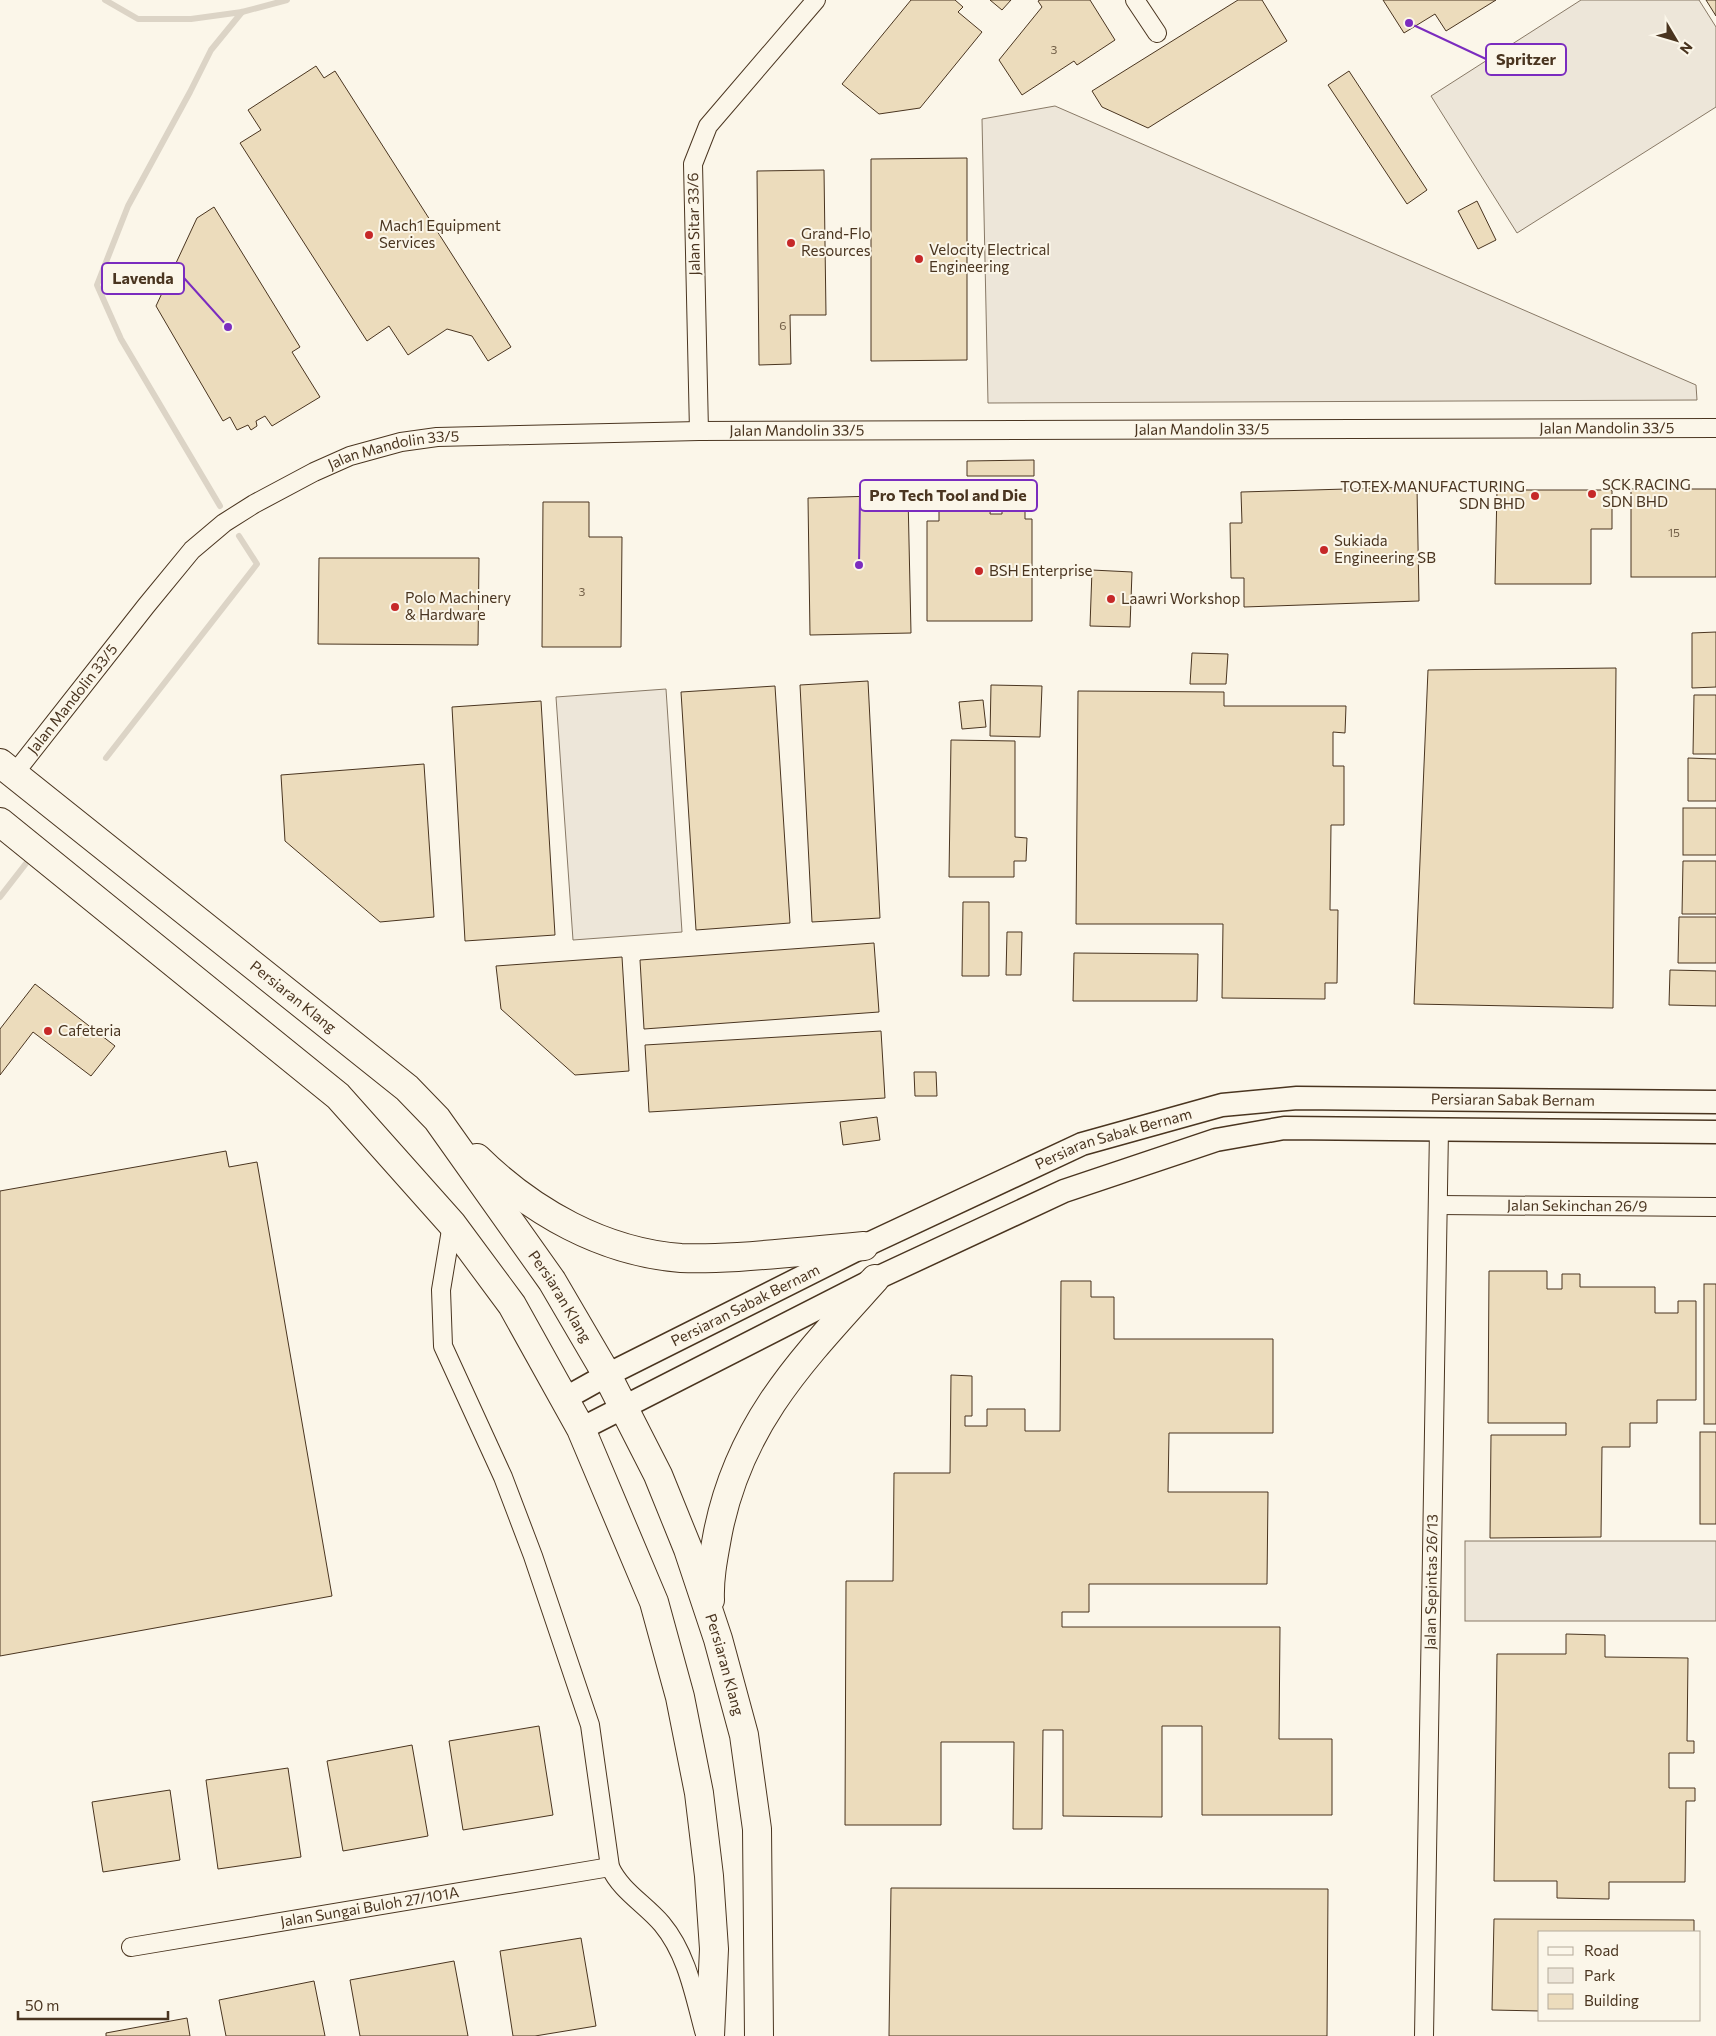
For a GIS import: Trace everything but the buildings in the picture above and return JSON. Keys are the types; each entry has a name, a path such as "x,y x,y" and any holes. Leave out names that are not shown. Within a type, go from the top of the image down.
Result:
{"main road":[{"name":"Persiaran Klang","path":"7,769 407,1088 437,1119 552,1281 623,1406 658,1475 688,1549 718,1639 744,1735 757,1829 759,2036"},
{"path":"0,822 338,1096 452,1224 512,1305 581,1429 654,1602 680,1697 699,1793 709,1876 714,1949 710,2036"},
{"path":"437,1119 488,1169 527,1199 570,1228 633,1251 682,1258 701,1258 772,1255 864,1246"},
{"path":"711,1620 712,1571 722,1510 733,1476 750,1436 802,1360 875,1279"}],"street":[{"name":"Jalan Sitar 33/6","path":"699,431 693,164 708,126 816,0"},
{"path":"1135,0 1157,33"},
{"name":"Jalan Mandolin 33/5","path":"7,769 192,550 224,522 314,472 350,456 401,442 437,437 699,431 1716,428"},
{"name":"Persiaran Sabak Bernam","path":"564,1399 606,1375 864,1246 1082,1144 1222,1105 1297,1098 1716,1102"},
{"name":"Persiaran Sabak Bernam","path":"581,1429 875,1279 1064,1191 1216,1140 1284,1128 1716,1132"},
{"name":"Jalan Sepintas 26/13","path":"1424,2036 1439,1129"},
{"name":"Jalan Sekinchan 26/9","path":"1438,1205 1716,1208"},
{"path":"452,1224 441,1290 443,1346 503,1477 533,1556 590,1725 610,1868 616,1879 662,1924 681,1953 705,2036"},
{"name":"Jalan Sungai Buloh 27/101A","path":"131,1947 610,1868"}],"green space":[{"path":"1581,0 1699,0 1716,27 1716,107 1517,233 1431,96"},
{"path":"1055,106 1696,385 1697,400 988,403 982,119"},
{"path":"666,689 682,932 573,940 556,697"},
{"path":"1465,1541 1716,1541 1716,1621 1465,1621"}],"waterway":[{"path":"105,0 138,19 191,19 242,12 287,0"},
{"path":"220,506 121,339 97,285 128,206 211,50 242,12"},
{"path":"106,758 257,564 239,536"},
{"path":"0,897 31,857"}],"place":[{"name":"Spritzer","path":"1409,23"},
{"name":"Mach1 Equipment Services","path":"369,235"},
{"name":"Grand-Flo Resources","path":"791,243"},
{"name":"Velocity Electrical Engineering","path":"919,259"},
{"name":"Lavenda","path":"228,327"},
{"name":"SCK RACING SDN BHD","path":"1592,494"},
{"name":"TOTEX MANUFACTURING SDN BHD","path":"1535,496"},
{"name":"Sukiada Engineering SB","path":"1324,550"},
{"name":"Pro Tech Tool and Die","path":"859,565"},
{"name":"BSH Enterprise","path":"979,571"},
{"name":"Laawri Workshop","path":"1111,599"},
{"name":"Polo Machinery & Hardware","path":"395,607"},
{"name":"Cafeteria","path":"48,1031"}]}
